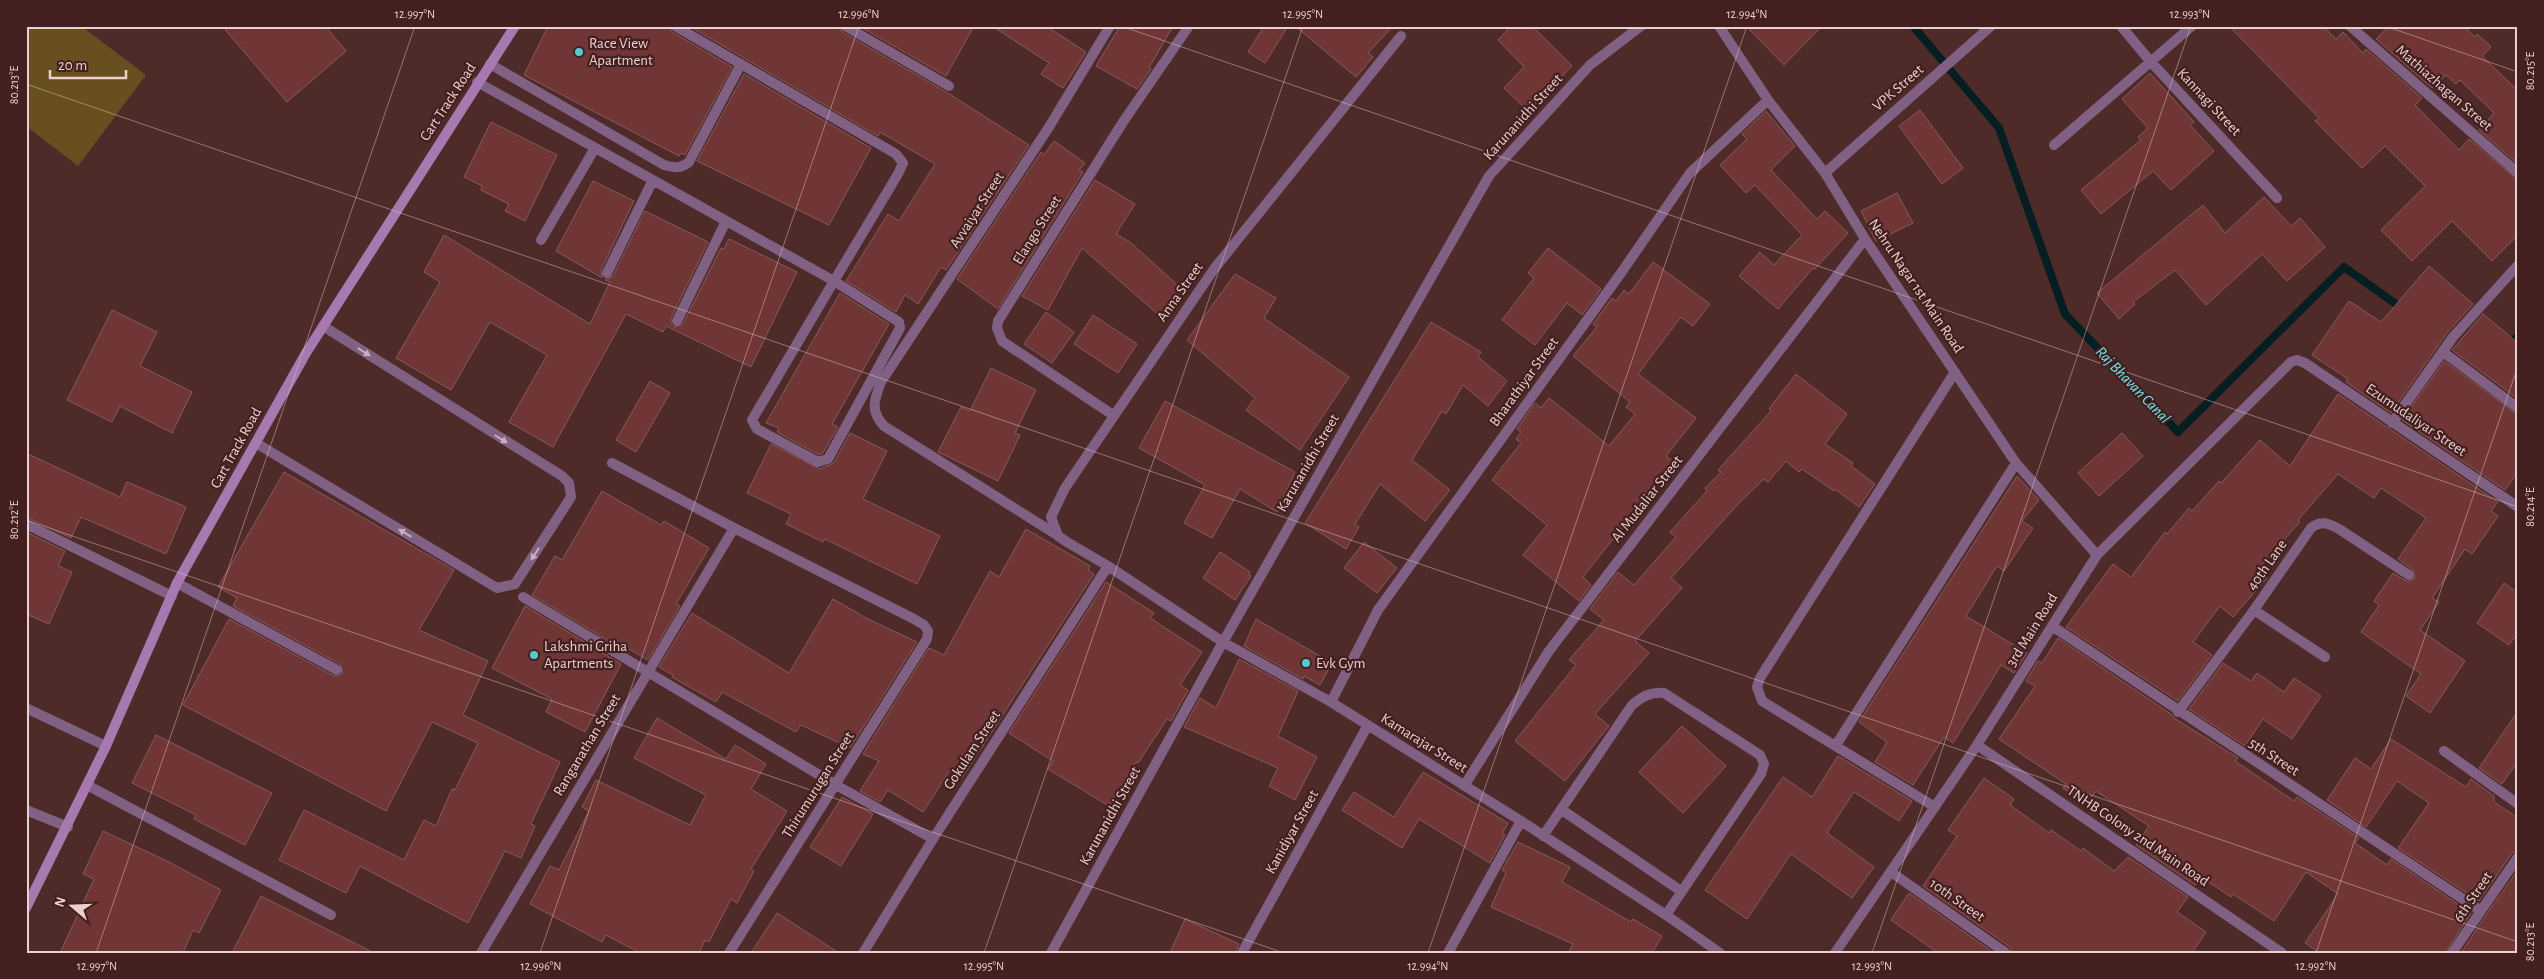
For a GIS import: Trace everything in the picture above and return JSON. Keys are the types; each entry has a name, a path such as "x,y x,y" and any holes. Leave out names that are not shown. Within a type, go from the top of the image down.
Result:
{"street":[{"name":"Cart Track Road","path":"26,908 88,785 177,583 323,326 477,82 515,26"},
{"path":"477,82 834,281 899,322 900,328 828,459 818,462 757,429 752,420 834,281 898,174 903,163 901,158 676,26"},
{"path":"844,26 948,86"},
{"name":"Avvaiyar Street","path":"1058,536 884,426 874,412 874,402 881,382 1049,127 1110,26"},
{"name":"Elango Street","path":"1113,415 1002,341 997,328 998,320 1123,122 1189,26"},
{"name":"Karunanidhi Street","path":"1051,953 1223,642 1489,176 1590,65 1641,26"},
{"name":"Nehru Nagar 1st Main Road","path":"1719,26 1768,100 1825,173 1865,239 2016,463 2097,555"},
{"name":"VPK Street","path":"1825,173 1991,26"},
{"name":"Kannagi Street","path":"2121,26 2150,61 2278,198"},
{"path":"2054,145 2192,26"},
{"name":"Mathiazhagan Street","path":"2350,26 2518,172"},
{"name":"Anna Street","path":"1058,536 1051,517 1055,504 1113,415 1214,269 1401,36"},
{"path":"490,64 664,165 676,168 683,167 689,162 742,64"},
{"name":"Bharathiyar Street","path":"1331,702 1378,610 1622,273 1690,173 1768,100"},
{"path":"541,240 594,148"},
{"path":"607,273 653,180"},
{"path":"677,321 726,221"},
{"name":"Al Mudaliar Street","path":"1464,786 1549,651 1865,239"},
{"path":"2392,423 2443,352 2518,265"},
{"path":"256,443 497,588 515,584 571,497 569,483 562,476 323,326"},
{"path":"2443,352 2518,407"},
{"name":"Ezumudaliyar Street","path":"2296,360 2305,363 2518,507"},
{"name":"3rd Main Road","path":"1835,953 1977,744 2097,555 2284,368 2296,360"},
{"path":"1935,807 1762,701 1757,688 1760,678 1955,372"},
{"path":"612,462 734,528"},
{"path":"1836,745 2016,463"},
{"name":"40th Lane","path":"2178,712 2254,610 2311,528 2318,523 2328,523 2339,529 2409,575"},
{"path":"26,524 172,596"},
{"name":"Thirumurugan Street","path":"729,953 927,639 928,631 924,624 734,528"},
{"name":"Ranganathan Street","path":"484,952 647,672 734,528"},
{"path":"1058,536 1108,566"},
{"name":"Kamarajar Street","path":"1108,566 1223,642 1331,702 1521,821 1666,914 1720,953"},
{"name":"Gokulam Street","path":"863,953 933,839 1108,566"},
{"path":"177,583 337,670"},
{"path":"522,597 836,785 933,839"},
{"path":"2254,610 2325,657"},
{"name":"5th Street","path":"2052,626 2178,712 2481,911"},
{"path":"1543,836 1632,704 1642,696 1652,692 1664,693 1760,755 1764,764 1761,774 1666,914"},
{"path":"26,708 106,746"},
{"name":"Kanidiyar Street","path":"1242,953 1368,725"},
{"name":"TNHB Colony 2nd Main Road","path":"1977,744 2282,953"},
{"path":"2444,751 2518,804"},
{"path":"88,785 331,915"},
{"path":"26,810 68,827"},
{"path":"1562,810 1681,891"},
{"path":"1448,953 1521,821"},
{"name":"6th Street","path":"2452,953 2518,857"},
{"name":"10th Street","path":"1891,872 2006,953"}],"shaded area":[{"path":"26,26 81,26 146,75 78,166 26,126"}],"building":[{"path":"222,26 325,26 346,51 287,102"},
{"path":"548,26 668,26 672,32 732,67 685,155 681,153 679,156 524,75"},
{"path":"689,26 838,26 842,32 948,93 1029,145 946,270 941,267 918,304 905,295 896,312 846,281 888,214 899,221 935,164 880,132 878,136"},
{"path":"859,26 974,26 946,76"},
{"path":"992,26 1046,26 1086,52 1063,88 1041,74 1049,63"},
{"path":"1120,26 1173,26 1149,68 1151,69 1137,89 1096,66"},
{"path":"1264,26 1288,26 1265,63 1248,52"},
{"path":"1295,26 1393,26 1368,53 1373,57 1356,77"},
{"path":"1511,26 1532,26 1572,66 1528,111 1504,88 1524,67 1498,40"},
{"path":"1746,26 1822,26 1784,65"},
{"path":"2229,26 2323,26 2336,39 2343,32 2363,53 2366,49 2422,98 2415,105 2459,150 2469,139 2518,180 2518,235 2492,261 2452,221 2412,261 2381,230 2425,186 2385,146 2362,168 2315,121 2319,118"},
{"path":"2389,26 2464,26 2475,37 2477,34 2491,47 2482,56 2518,91 2518,164 2479,130 2494,113 2460,80 2456,84 2446,75 2432,88 2376,39"},
{"path":"2150,73 2194,122 2190,125 2214,151 2171,190 2153,171 2101,214 2081,190 2141,140 2138,137 2148,128 2122,99"},
{"path":"744,74 871,148 829,225 697,161"},
{"path":"1920,110 1963,168 1942,184 1899,126"},
{"path":"1766,111 1795,146 1771,170 1817,219 1825,211 1848,233 1815,269 1813,268 1778,309 1739,276 1760,252 1774,265 1802,235 1755,185 1746,193 1720,165 1747,139 1742,134"},
{"path":"491,122 557,155 525,221 505,211 509,204 481,190 482,186 464,177"},
{"path":"1054,141 1085,163 1079,170 1083,172 998,309 957,279 1041,152 1044,155"},
{"path":"1095,180 1135,204 1116,234 1130,242 1183,290 1160,316 1082,248 1048,310 1022,296"},
{"path":"593,181 634,201 601,270 602,278 556,251"},
{"path":"1897,193 1913,223 1876,241 1861,211"},
{"path":"2264,197 2291,226 2300,218 2325,247 2287,281 2262,254 2206,305 2175,270 2133,302 2135,304 2119,319 2097,293 2203,205 2225,233"},
{"path":"645,211 708,242 671,318 671,324 674,327 683,324 721,248 724,249 729,239 797,272 751,367 666,326 663,332 626,314 553,447 509,422 547,355 490,322 451,390 396,358 440,282 424,272 444,235 590,324 610,282 605,280 613,276"},
{"path":"1548,248 1601,289 1582,315 1567,303 1535,345 1502,320 1534,278 1528,273"},
{"path":"1653,262 1710,304 1693,326 1681,317 1638,374 1696,418 1666,456 1674,462 1583,577 1591,585 1579,601 1523,555 1547,525 1492,480 1521,443 1516,439 1521,432 1517,429 1535,403 1541,408 1549,398 1609,446 1635,414 1626,407 1630,402 1573,356 1597,327 1593,324 1612,298 1616,301 1624,290 1629,294"},
{"path":"2429,266 2473,304 2447,333 2391,413 2346,382 2348,379 2312,355 2349,301 2381,322"},
{"path":"1235,274 1276,298 1264,318 1349,377 1300,450 1246,410 1255,398 1187,340"},
{"path":"840,293 889,324 832,424 838,427 823,453 819,455 777,432 779,428 766,423"},
{"path":"112,310 157,332 140,366 192,392 172,433 120,406 112,422 67,400"},
{"path":"1046,312 1074,332 1052,363 1024,344"},
{"path":"2483,314 2518,343 2518,399 2452,350"},
{"path":"1093,315 1137,344 1118,373 1074,344"},
{"path":"1431,322 1481,352 1478,357 1507,381 1488,406 1463,385 1446,414 1442,411 1412,460 1450,490 1425,521 1380,484 1355,524 1359,527 1346,549 1305,523"},
{"path":"2444,361 2518,415 2518,472 2505,490 2402,420"},
{"path":"991,368 1036,390 1015,433 1020,435 998,481 938,452 961,407 970,411"},
{"path":"1796,374 1847,414 1825,444 1853,463 1851,466 1875,484 1859,507 1835,489 1834,491 1802,469 1799,472 1786,461 1768,482 1764,479 1739,503 1671,578 1682,588 1635,641 1649,653 1595,714 1609,726 1565,781 1515,741 1576,665 1569,660 1604,620 1590,609 1618,572 1634,585 1676,537 1670,532 1707,491 1705,488 1721,472 1718,470 1771,411 1769,409"},
{"path":"650,381 670,393 636,452 616,440"},
{"path":"2338,394 2498,502 2491,511 2498,516 2472,554 2465,549 2432,598 2439,602 2420,630 2465,661 2430,713 2406,696 2421,674 2361,632 2379,605 2374,601 2393,573 2408,582 2415,578 2413,570 2398,559 2426,518 2381,488 2374,498 2338,474 2298,520 2300,522 2257,570 2267,578 2233,617 2220,606 2193,642 2212,655 2178,701 2066,627 2113,564 2131,577 2165,532 2167,534 2189,508 2192,511 2219,481 2221,483 2260,440 2290,466"},
{"path":"1165,401 1295,472 1277,512 1240,489 1212,538 1184,523 1205,485 1139,448"},
{"path":"850,433 887,451 863,499 940,536 917,584 825,539 823,542 786,524 791,514 747,493 771,444 820,469 834,463"},
{"path":"2122,433 2143,456 2099,496 2078,473"},
{"path":"26,453 120,497 127,482 186,507 166,554 81,517 71,538 26,517"},
{"path":"284,472 454,570 419,630 488,661 463,715 560,762 531,824 535,826 521,858 505,851 468,923 360,866 346,893 279,860 304,810 404,860 424,820 436,826 452,789 455,790 478,743 432,722 386,811 183,705 229,619 334,676 340,676 343,673 340,664 233,606 237,598 218,587"},
{"path":"2017,476 2039,500 2022,521 2033,528 2004,571 1997,566 1966,616 2027,653 2014,673 2001,665 1953,743 1944,737 1913,785 1875,762 1887,742 1859,722"},
{"path":"602,491 661,525 664,521 709,548 676,604 680,606 648,660 629,649 627,652 532,595 555,556 562,560"},
{"path":"1026,529 1090,566 1088,570 1094,574 962,778 950,770 923,812 888,790 880,802 860,791 879,761 863,754 929,648 944,655 990,571 999,577"},
{"path":"26,532 65,551 58,566 72,572 49,624 26,614"},
{"path":"1364,542 1397,568 1377,593 1344,568"},
{"path":"1220,552 1250,572 1249,575 1251,576 1235,600 1203,578"},
{"path":"1106,582 1154,613 1150,618 1202,652 1180,685 1188,690 1171,721 1167,719 1138,763 1136,762 1109,806 1048,769 1053,761 1009,733"},
{"path":"2504,583 2518,593 2518,632 2509,645 2477,623"},
{"path":"833,599 868,619 917,642 850,748 801,725 796,732 722,692 716,702 672,677 673,675 659,667 692,613 789,673"},
{"path":"525,606 621,664 585,732 546,712 552,699 492,668"},
{"path":"1256,619 1332,663 1320,685 1304,676 1303,679 1244,646"},
{"path":"2058,638 2171,714 2174,718 2238,758 2235,761 2294,801 2297,797 2359,838 2355,843 2387,865 2391,859 2471,913 2445,953 2320,953 2305,943 2338,894 2306,872 2274,921 2233,894 2231,897 2201,877 2195,885 2136,845 2149,826 2096,791 2087,804 2063,788 2066,784 1999,739 2035,686 2026,681 2038,661 2042,663"},
{"path":"1239,659 1298,691 1278,736 1317,757 1295,800 1269,786 1278,768 1184,727 1200,698 1216,708"},
{"path":"2223,663 2251,681 2257,673 2284,692 2294,678 2321,696 2292,739 2263,719 2245,746 2189,709"},
{"path":"2518,711 2518,761 2502,784 2479,768"},
{"path":"657,718 726,759 735,745 766,764 751,789 787,811 751,869 754,871 737,903 731,899 709,942 705,940 699,953 640,953 606,935 602,942 530,904 550,866 559,870 589,811 582,807 596,780 690,825 706,795 634,758"},
{"path":"1682,726 1726,766 1683,813 1639,772"},
{"path":"156,735 272,793 245,845 194,819 196,815 132,783"},
{"path":"2391,739 2466,787 2471,779 2494,796 2494,802 2518,818 2518,850 2512,853 2479,901 2398,848 2429,803 2397,781 2366,827 2327,800 2355,758 2371,769"},
{"path":"1838,756 1912,801 1899,821 1854,792 1827,833 1874,867 1852,898 1791,854 1747,919 1705,890 1783,777 1812,797"},
{"path":"1423,772 1508,823 1502,834 1505,835 1490,863 1419,819 1402,848 1342,810 1354,792 1394,817"},
{"path":"1984,778 2014,799 2010,805 2049,833 2051,830 2081,851 2083,848 2114,871 2128,857 2188,897 2177,912 2206,932 2192,953 2013,953 2010,947 1923,886 1957,836 1948,830"},
{"path":"842,797 873,814 841,866 810,847"},
{"path":"103,831 169,862 221,890 199,933 193,930 183,953 60,953 94,879 83,874"},
{"path":"1518,842 1570,867 1562,882 1631,922 1633,919 1662,936 1652,953 1568,953 1573,944 1491,907 1506,873 1502,870"},
{"path":"2518,870 2518,953 2461,953 2486,915"},
{"path":"1909,893 1994,953 1938,953 1891,920"},
{"path":"261,896 374,953 232,953"},
{"path":"777,913 839,953 751,953"},
{"path":"1185,919 1239,944 1235,953 1170,953"}],"waterway":[{"name":"Raj Bhavan Canal","path":"1913,26 1999,128 2065,314 2178,432 2344,267 2403,309"},
{"name":"Raj Bhavan Canal","path":"2508,347 2518,336"}],"place":[{"name":"Race View Apartment","path":"579,52"},
{"name":"Lakshmi Griha Apartments","path":"534,655"},
{"name":"Evk Gym","path":"1306,663"}]}
